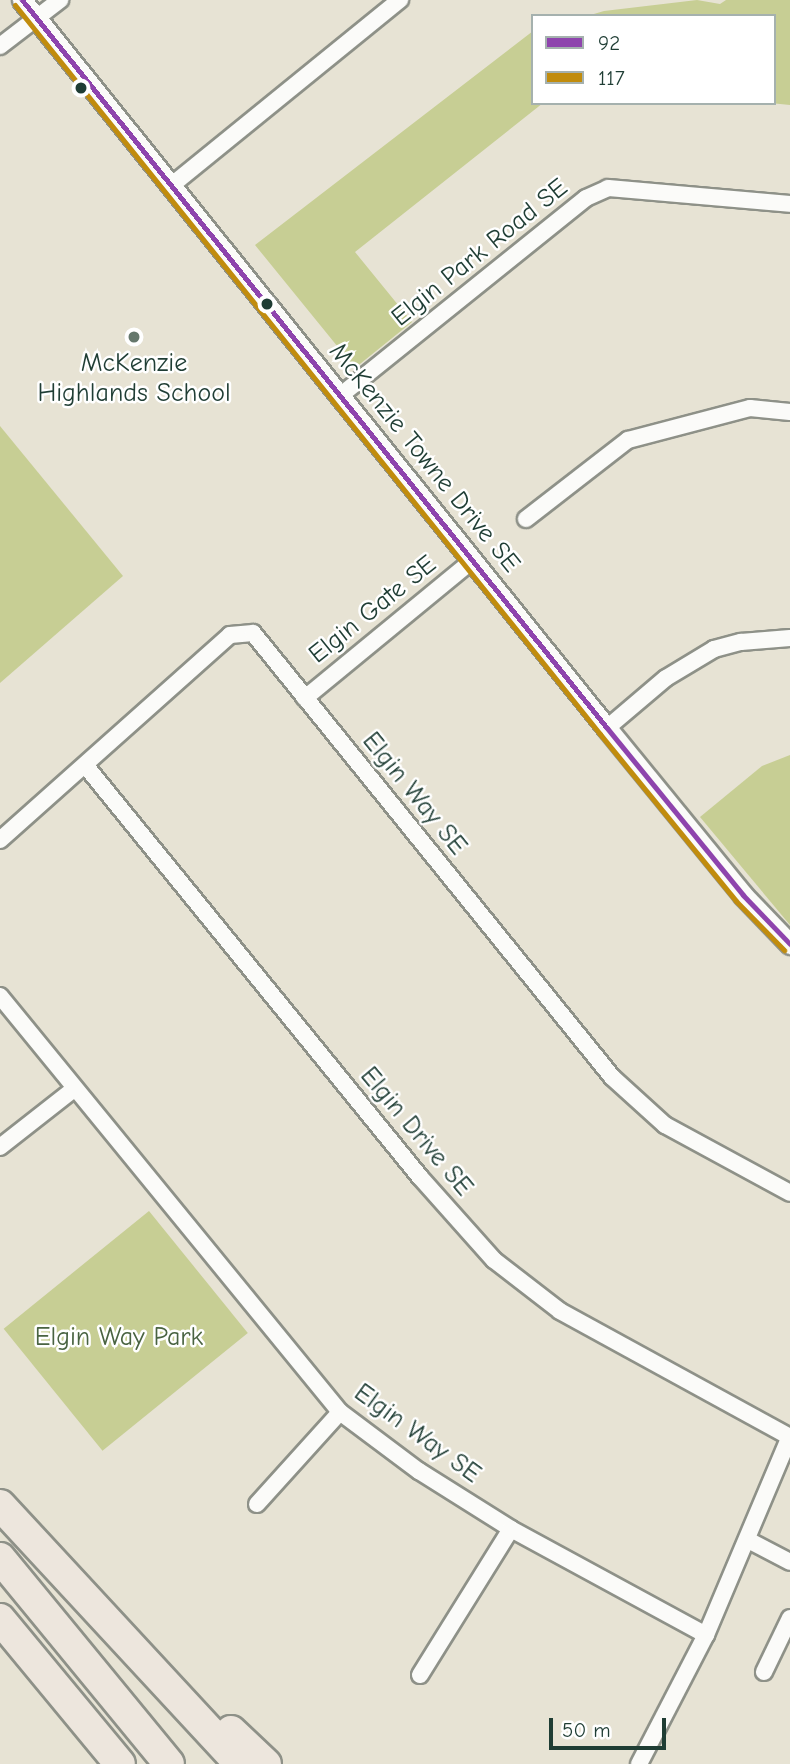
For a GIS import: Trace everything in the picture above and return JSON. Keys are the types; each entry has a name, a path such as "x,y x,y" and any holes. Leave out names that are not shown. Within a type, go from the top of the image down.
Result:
{"highway":[{"path":"0,1505 240,1764"},
{"path":"0,1558 169,1764"},
{"path":"0,1619 120,1764"},
{"path":"167,1687 196,1698 266,1764"},
{"path":"64,1697 93,1764"}],"street":[{"name":"McKenzie Towne Drive SE","path":"22,0 607,728 743,895 790,944"},
{"path":"0,46 60,0"},
{"path":"172,185 400,0"},
{"name":"Elgin Park Road SE","path":"341,396 586,198 608,188 790,204"},
{"path":"526,519 628,440 750,408 790,412"},
{"name":"Elgin Gate SE","path":"305,698 473,560"},
{"name":"Elgin Way SE","path":"0,840 230,635 253,633 612,1077 665,1125 790,1193"},
{"path":"607,728 666,678 714,649 741,642 790,638"},
{"name":"Elgin Drive SE","path":"85,765 412,1167 494,1260 560,1311 790,1437"},
{"name":"Elgin Way SE","path":"0,996 340,1412 419,1471 511,1528 706,1635"},
{"path":"0,1147 74,1089"},
{"path":"257,1504 340,1412"},
{"path":"639,1764 706,1635 790,1437"},
{"path":"421,1675 511,1528"},
{"path":"748,1540 790,1562"},
{"path":"764,1672 790,1619"}],"green space":[{"path":"697,0 720,4 726,0 790,0 790,105 776,104 776,14 594,14"},
{"path":"531,33 531,105 540,105 355,252 412,322 355,368 255,245"},
{"path":"0,426 123,576 0,683"},
{"path":"790,755 790,925 700,817 762,766"},
{"name":"Elgin Way Park","path":"149,1211 248,1333 102,1451 4,1329"}],"transit line":[{"name":"92","path":"22,0 607,728 743,895 790,944"},
{"name":"117","path":"15,5 600,734 736,901 784,950"}],"place":[{"name":"McKenzie Highlands School","path":"134,337"}]}
